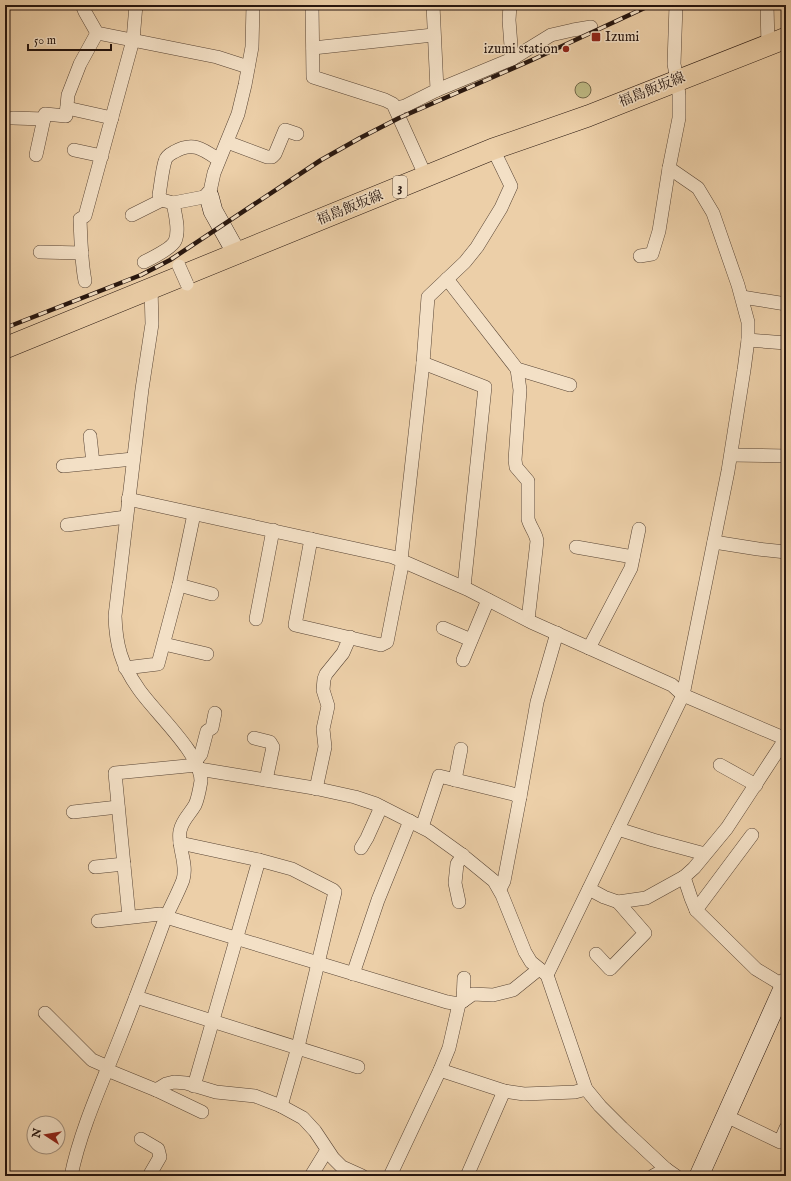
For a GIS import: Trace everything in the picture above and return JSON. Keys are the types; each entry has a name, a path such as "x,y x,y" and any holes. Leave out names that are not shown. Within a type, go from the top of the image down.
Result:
{"main road":[{"name":"福島飯坂線","path":"11,346 151,287 237,254 493,149 588,116 777,42"}],"street":[{"path":"82,5 93,29 97,33 217,57 248,66"},
{"path":"85,281 81,260 80,219 85,216 133,40 136,5"},
{"path":"237,254 213,211 209,196 214,173 238,114 248,66 253,30 253,5"},
{"path":"312,5 313,77 385,100 393,104 426,177"},
{"path":"433,5 433,35 437,90"},
{"path":"510,5 509,20 512,59"},
{"path":"640,256 652,254 659,231 679,118 677,80 674,64 676,5"},
{"path":"766,5 777,42"},
{"path":"396,108 405,106 437,90 512,59 551,36 591,27"},
{"path":"36,155 45,114 66,116 68,95 80,64 97,33"},
{"path":"313,48 433,35"},
{"path":"67,108 112,118"},
{"path":"13,118 44,119"},
{"path":"227,142 266,157 272,157 275,154 285,130 297,134"},
{"path":"144,262 172,245 176,240 176,222 167,201 159,195 166,159 171,154 186,146 193,146 204,150 219,160"},
{"path":"311,539 295,625 381,644 387,642 402,565 401,560 423,363 428,297 465,262 501,208 510,186 493,149"},
{"path":"74,150 102,156"},
{"path":"98,921 160,914 237,939 319,962 353,974 447,1002 461,1003 473,994 493,995 513,990 543,972 589,889 683,695 731,454 748,340 748,322 742,298 713,213 698,188 669,168"},
{"path":"132,215 167,201 209,196"},
{"path":"40,252 82,253"},
{"path":"179,266 187,284"},
{"path":"448,279 517,369 520,390 515,460 516,467 528,481 528,519 537,541 528,620"},
{"path":"75,1175 82,1137 107,1068 166,917 183,879 184,868 180,833 182,824 195,804 201,781 197,765 182,741 138,689 125,668 118,647 115,616 133,459 152,324 151,287"},
{"path":"742,298 786,304"},
{"path":"748,340 786,343"},
{"path":"423,363 485,387 464,588"},
{"path":"517,369 570,385"},
{"path":"90,436 93,463"},
{"path":"731,454 786,456"},
{"path":"63,466 133,459"},
{"path":"128,499 393,557 464,588 528,620 672,685 683,695 786,738 728,828 694,868 684,877 646,898 618,902 589,889"},
{"path":"125,668 158,664 179,585 194,514"},
{"path":"67,525 126,517"},
{"path":"589,648 631,568 639,529"},
{"path":"256,619 273,530"},
{"path":"714,542 786,552"},
{"path":"576,547 633,557"},
{"path":"179,585 212,594"},
{"path":"463,660 488,600"},
{"path":"443,628 471,640"},
{"path":"500,889 504,881 537,702 557,633"},
{"path":"316,789 325,747 324,729 328,706 323,690 324,679 330,668 343,653 350,637"},
{"path":"164,644 207,654"},
{"path":"197,765 207,731 212,728 215,713"},
{"path":"254,738 270,742 273,747 266,780"},
{"path":"455,780 461,749"},
{"path":"129,917 115,773 197,765 355,797 381,807 422,827 463,855 494,881 500,889 525,952 531,962 543,972 586,1089 600,1106 622,1128 671,1173"},
{"path":"720,765 756,785"},
{"path":"422,827 439,776 520,797"},
{"path":"73,812 118,807"},
{"path":"361,848 381,807"},
{"path":"353,974 378,900 410,821"},
{"path":"618,829 705,854"},
{"path":"696,910 752,835"},
{"path":"180,843 259,860 292,869 335,892 298,1047 281,1106"},
{"path":"459,902 455,883 457,864 463,855"},
{"path":"194,1086 259,860"},
{"path":"95,867 124,864"},
{"path":"684,877 696,910 756,968 784,992 699,1176"},
{"path":"596,954 610,969 645,933 618,902"},
{"path":"390,1176 449,1048 461,1003 464,978"},
{"path":"136,997 358,1067"},
{"path":"46,1013 92,1060 202,1112"},
{"path":"440,1070 504,1091 531,1094 575,1092 586,1089"},
{"path":"156,1090 166,1084 174,1082 186,1083 216,1092 255,1096 281,1106 303,1118 315,1131 327,1150 342,1167 362,1176"},
{"path":"467,1176 504,1091"},
{"path":"726,1116 780,1142 786,1128"},
{"path":"141,1139 158,1149 160,1157 149,1176"},
{"path":"311,1176 327,1150"},
{"path":"653,1176 671,1173"}],"shaded area":[{"path":"583,82 590,87 591,90 586,97 583,98 576,93 575,90 580,83"}],"railway":[{"path":"5,328 141,275 170,260 321,160 360,138 399,118 532,60 651,5"}],"place":[{"name":"Izumi","path":"596,37"},
{"name":"izumi station","path":"566,49"}]}
